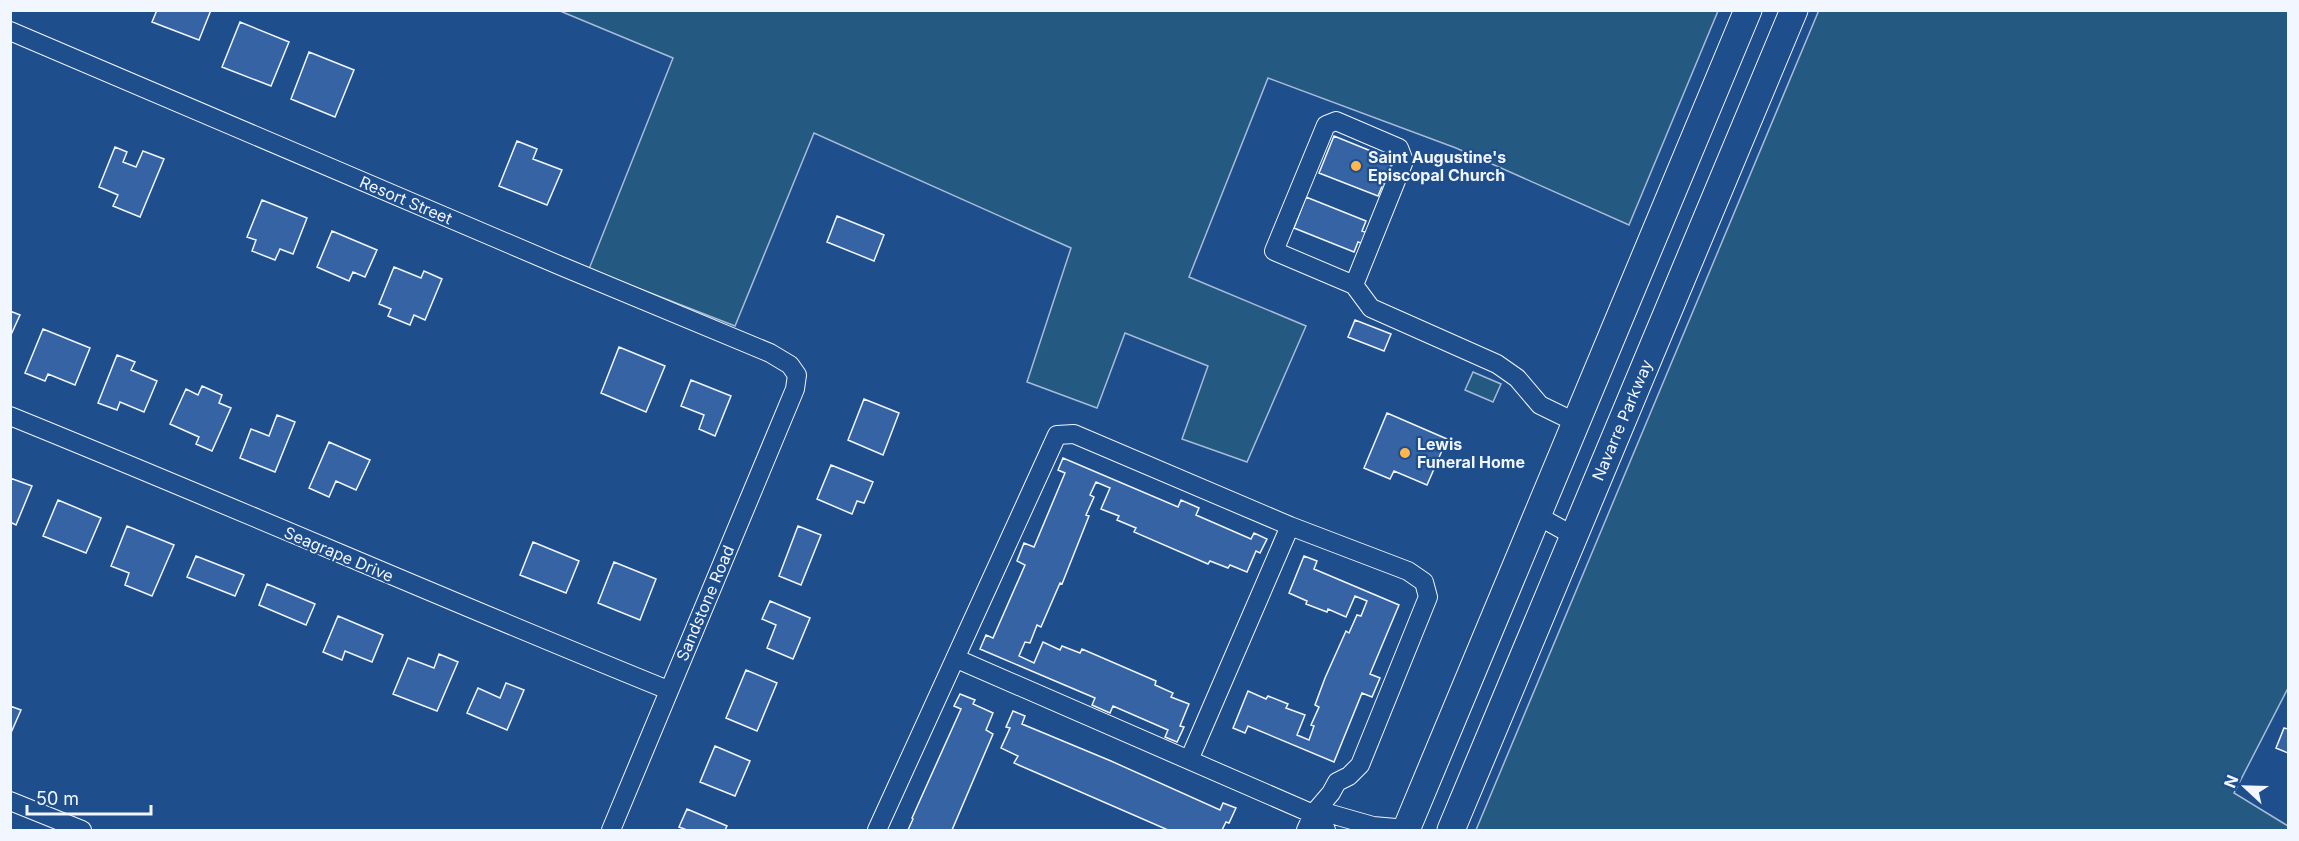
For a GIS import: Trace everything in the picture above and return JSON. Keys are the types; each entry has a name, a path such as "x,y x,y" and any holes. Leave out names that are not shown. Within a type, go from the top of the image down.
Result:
{"highway":[{"path":"1407,830 1748,10"},
{"name":"Navarre Parkway","path":"1451,831 1794,10"}],"street":[{"name":"Resort Street","path":"10,31 770,353 790,366 797,375"},
{"path":"1354,285 1404,161 1399,148 1336,121 1326,125 1274,251 1354,285 1371,308 1497,364 1517,378 1540,405 1576,423"},
{"name":"Sandstone Road","path":"611,831 795,389 797,375"},
{"name":"Seagrape Drive","path":"10,416 668,690"},
{"path":"877,831 1057,435 1074,434 1290,526 1408,571 1424,582 1428,597 1360,765 1337,782 1310,822"},
{"path":"1538,516 1574,536"},
{"path":"1189,760 1290,526"},
{"path":"957,659 1189,760 1326,831"},
{"path":"10,801 82,831"},
{"path":"1310,822 1324,812 1373,826 1407,830"}],"shaded area":[{"path":"1819,10 2288,11 2288,688 2234,793 2288,826 2288,830 1476,830"},
{"path":"560,11 1718,11 1629,225 1456,148 1268,78 1189,277 1306,326 1247,462 1182,439 1208,366 1125,333 1097,408 1027,382 1071,248 814,133 735,326 589,269 673,58"},
{"path":"1473,372 1501,384 1493,402 1465,390"}],"building":[{"path":"157,10 211,10 199,40 152,22"},
{"path":"240,22 289,42 271,86 222,67"},
{"path":"309,52 354,70 335,117 291,99"},
{"name":"Saint Augustine's Episcopal Church","path":"1334,136 1393,160 1378,196 1319,173"},
{"path":"517,141 537,149 533,159 562,170 547,205 499,186"},
{"path":"115,147 127,152 123,162 136,167 143,151 164,159 140,217 113,206 118,195 99,187"},
{"name":"Saint Augustine's Episcopal Church","path":"1306,197 1366,221 1362,231 1368,233 1364,244 1358,242 1354,252 1294,228"},
{"path":"262,200 307,218 293,254 280,249 275,260 252,251 256,240 247,237"},
{"path":"837,216 884,235 874,261 827,242"},
{"path":"332,231 377,250 365,277 353,272 349,281 317,267"},
{"path":"394,267 421,278 424,271 442,279 425,320 414,315 410,325 388,316 391,309 379,304"},
{"path":"10,311 20,315 10,337"},
{"path":"1355,320 1391,334 1384,351 1348,337"},
{"path":"43,329 90,348 75,385 48,374 45,381 25,373"},
{"path":"619,347 665,366 646,412 601,393"},
{"path":"117,355 135,362 131,370 157,381 144,412 120,402 117,410 98,403"},
{"path":"691,380 731,396 715,436 699,429 704,415 681,406"},
{"path":"202,386 222,395 219,403 231,408 212,451 196,444 199,437 170,424 186,389 198,395"},
{"path":"864,399 899,413 883,455 848,440"},
{"name":"Lewis Funeral Home","path":"1387,413 1447,439 1427,485 1394,471 1390,479 1364,468"},
{"path":"277,415 295,422 275,472 240,458 251,429 269,436"},
{"path":"329,442 370,460 356,490 336,481 329,497 309,488"},
{"path":"1063,458 1178,507 1181,500 1199,508 1196,515 1251,539 1254,533 1267,539 1260,553 1256,551 1247,572 1230,565 1228,568 1210,561 1208,564 1134,532 1136,528 1117,520 1119,516 1101,509 1110,488 1096,482 1090,495 1094,497 1086,515 1089,516 1062,584 1060,583 1041,627 1037,625 1030,643 1025,642 1019,656 1034,663 1043,642 1060,650 1062,646 1080,653 1082,649 1156,681 1155,685 1173,693 1171,697 1189,704 1180,726 1184,727 1177,742 1165,737 1168,730 1113,706 1110,713 1092,705 1095,698 980,649 986,635 993,638 1025,565 1017,561 1024,543 1034,547 1065,473 1058,470"},
{"path":"831,465 873,482 864,503 857,501 852,514 817,499"},
{"path":"10,478 32,486 16,525 10,522"},
{"path":"58,500 101,518 86,553 43,536"},
{"path":"127,526 174,545 152,596 125,585 129,573 111,566"},
{"path":"798,526 821,535 801,585 779,576"},
{"path":"533,542 579,561 566,593 520,575"},
{"path":"196,556 244,575 235,596 187,577"},
{"path":"1304,556 1317,561 1314,569 1399,605 1370,674 1380,678 1372,697 1362,693 1334,762 1248,726 1245,733 1233,728 1248,691 1266,699 1268,696 1288,704 1286,708 1305,715 1297,735 1309,740 1314,726 1311,725 1319,707 1315,705 1325,678 1346,631 1349,633 1357,615 1361,616 1367,601 1355,596 1346,617 1328,609 1327,612 1306,604 1307,601 1289,593"},
{"path":"614,562 656,579 640,620 598,603"},
{"path":"267,584 315,604 306,625 259,605"},
{"path":"770,601 810,618 793,659 767,648 776,625 762,619"},
{"path":"338,616 383,635 372,662 345,651 342,660 323,652"},
{"path":"439,654 458,662 437,711 393,694 408,658 434,668"},
{"path":"746,670 777,683 757,731 726,718"},
{"path":"506,683 524,690 507,730 467,713 478,688 500,698"},
{"path":"960,694 975,700 973,704 993,713 986,730 993,734 952,830 908,830 961,709 954,706"},
{"path":"10,706 21,710 10,735"},
{"path":"1013,711 1025,716 1022,724 1220,810 1223,803 1236,808 1229,823 1226,822 1222,830 1168,830 1014,763 1018,756 1001,748 1010,728 1006,727"},
{"path":"2284,728 2288,729 2288,753 2276,748"},
{"path":"715,746 750,761 735,796 700,782"},
{"path":"687,809 727,826 725,830 687,830 679,827"}],"place":[{"name":"Saint Augustine's Episcopal Church","path":"1356,166"},
{"name":"Lewis Funeral Home","path":"1405,453"}]}
